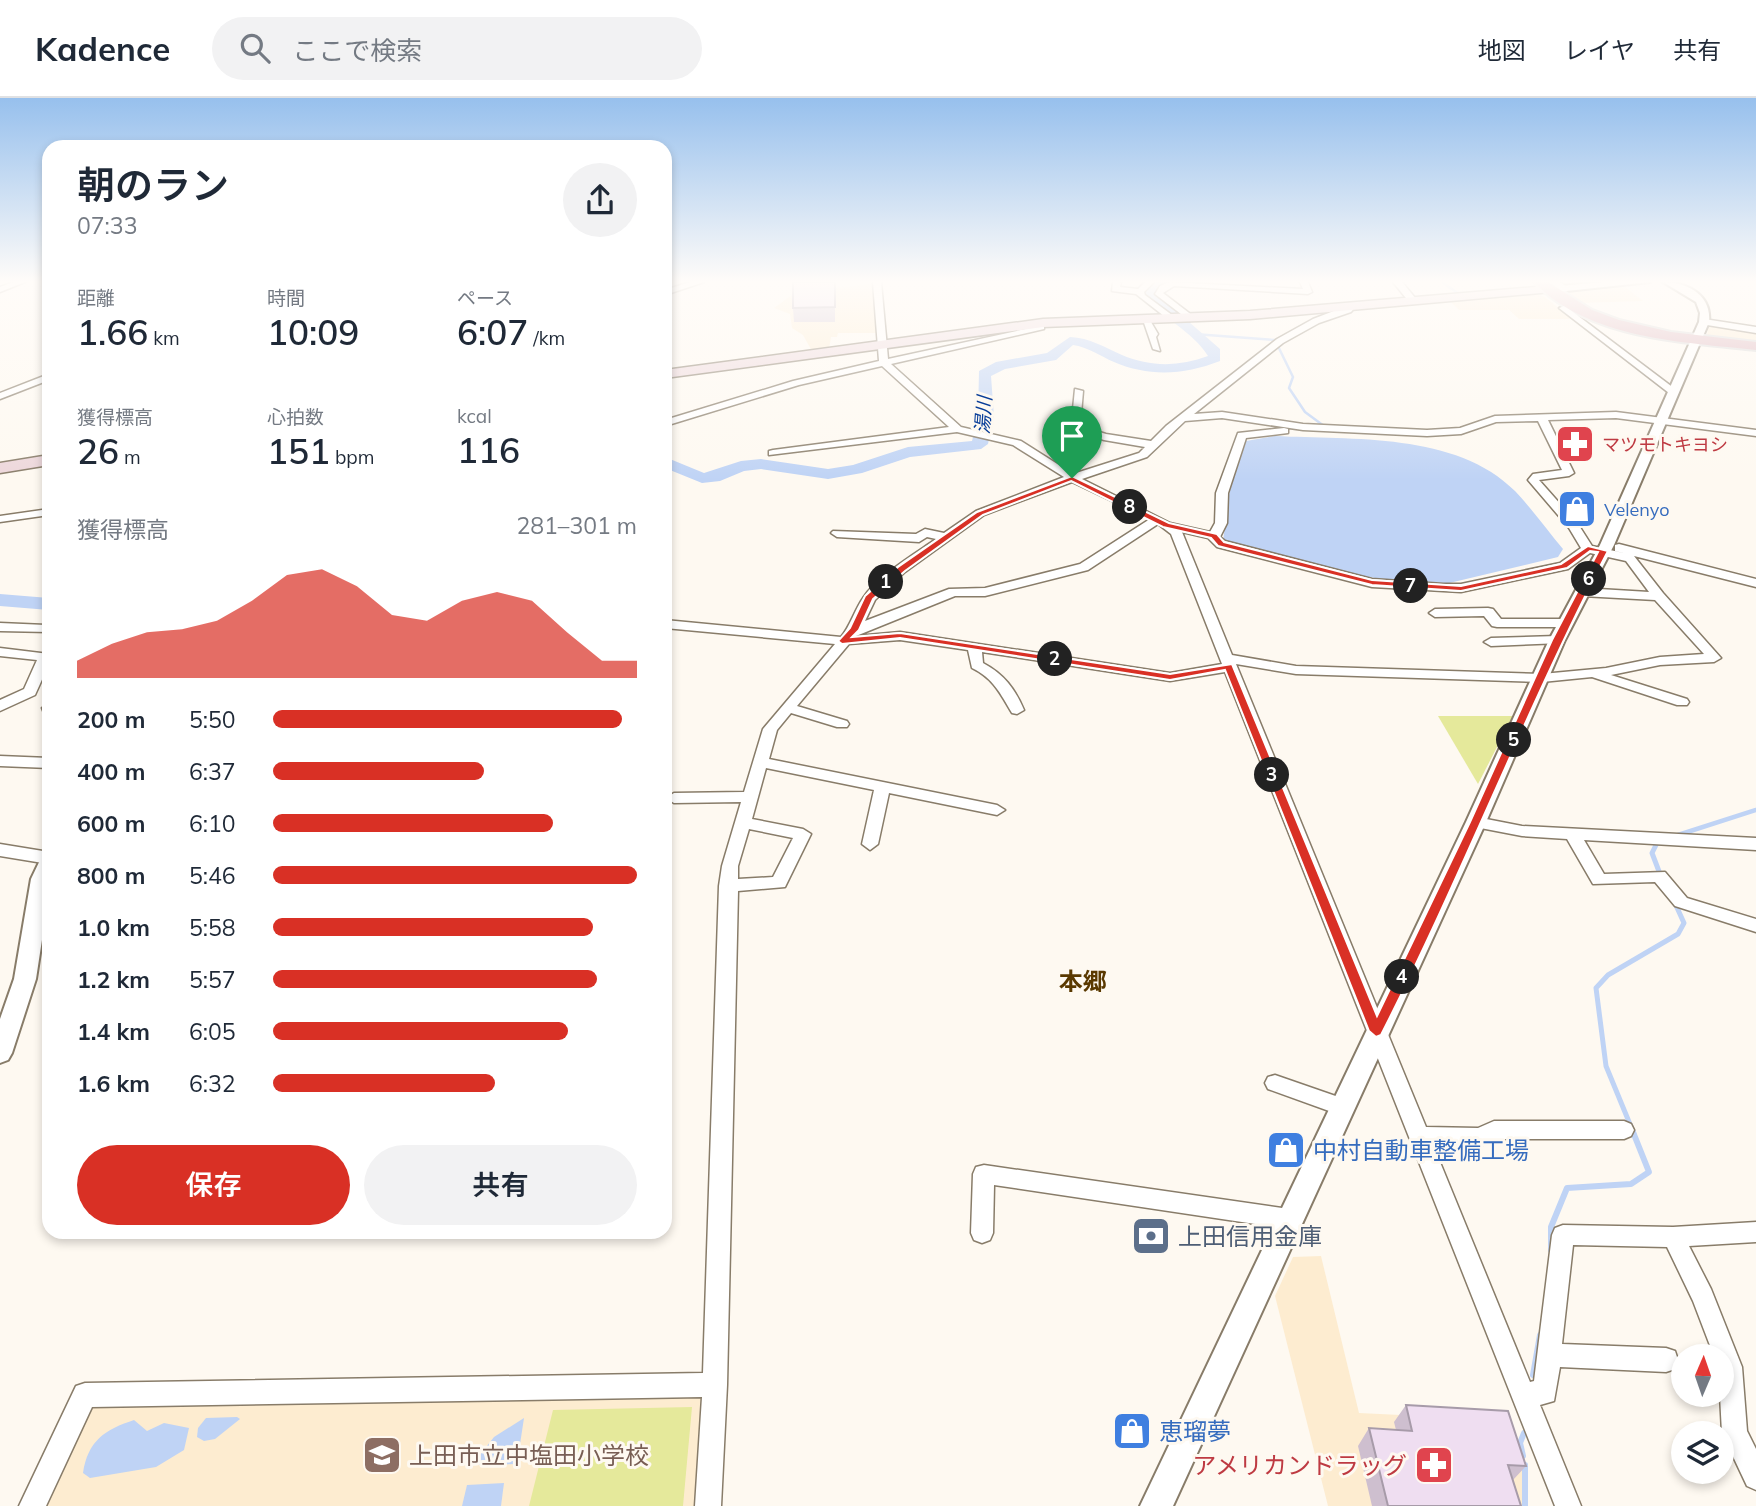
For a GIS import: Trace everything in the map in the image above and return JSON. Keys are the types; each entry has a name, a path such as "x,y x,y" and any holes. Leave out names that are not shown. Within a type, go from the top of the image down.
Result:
{"main road":[{"path":"672,373 856,348"},
{"path":"0,468 42,461"}],"street":[{"path":"883,348 884,363 957,429"},
{"path":"672,421 758,393 949,348"},
{"path":"708,1506 715,1385 728,886 741,822 770,729 848,635 869,598 901,569 980,513 1072,478 1135,458 1270,348"},
{"path":"1615,348 1672,391"},
{"path":"1156,1506 1476,822 1582,592 1599,548 1661,421 1691,348"},
{"path":"0,396 42,380"},
{"path":"1078,390 1075,427 1087,433 1126,442 1155,444"},
{"path":"1184,418 1222,415 1310,427 1433,433 1461,431 1495,419 1616,415 1756,433"},
{"path":"672,624 900,636 1170,677 1227,662 1296,670 1542,678 1660,661 1714,658 1630,558 1599,548 1574,526 1533,480 1537,476 1569,473 1541,417"},
{"path":"1214,536 1221,523 1222,493 1242,435 1310,427"},
{"path":"773,453 957,429 1017,443 1072,478 1162,522 1176,532 1567,1506"},
{"path":"0,519 42,513"},
{"path":"848,635 953,592 985,592 1084,567 1162,522 1214,536 1221,544 1372,583 1461,588 1564,566 1599,548 1756,583"},
{"path":"837,533 919,538 925,533 947,537"},
{"path":"1582,592 1660,596"},
{"path":"1435,613 1488,612 1497,623 1562,631"},
{"path":"0,627 42,629"},
{"path":"1491,642 1562,631"},
{"path":"974,647 977,665 996,674 1008,687 1017,710"},
{"path":"0,652 42,657"},
{"path":"2,703 30,692 42,664"},
{"path":"1591,673 1682,702"},
{"path":"787,707 842,724"},
{"path":"0,761 42,763"},
{"path":"760,762 997,810"},
{"path":"870,844 883,787"},
{"path":"674,798 749,797"},
{"path":"728,886 779,883 803,834 741,822"},
{"path":"1476,822 1522,831 1756,844"},
{"path":"1572,833 1599,880 1659,876 1681,902 1756,926"},
{"path":"0,850 42,859"},
{"path":"0,1053 25,979 42,877"},
{"path":"1275,1083 1343,1107"},
{"path":"1419,1136 1480,1137 1494,1130 1624,1130"},
{"path":"982,1233 984,1174 1289,1219"},
{"path":"1523,1395 1545,1392 1563,1235 1673,1237 1756,1233"},
{"path":"1673,1237 1703,1297 1730,1367 1735,1433 1756,1477"},
{"path":"1549,1355 1666,1360"},
{"path":"33,1506 85,1395 715,1385"}],"shaded area":[{"path":"810,348 829,348 829,349 812,351"},
{"path":"1321,1256 1359,1413 1505,1420 1522,1467 1522,1506 1328,1506 1275,1296 1293,1257"},
{"name":"上田市立中塩田小学校","path":"703,1395 695,1506 41,1506 88,1405"}],"green space":[{"path":"1438,716 1513,716 1478,784"},
{"path":"692,1407 683,1506 529,1506 553,1410"}],"water":[{"path":"1275,436 1402,443 1463,458 1491,472 1515,491 1563,549 1558,557 1441,585 1411,584 1345,573 1223,541 1233,466 1246,441"},
{"path":"206,1418 240,1419 215,1439 204,1441 197,1437 198,1428"},
{"path":"524,1418 517,1464 472,1465 494,1437"},
{"path":"134,1420 147,1431 164,1423 189,1428 184,1450 156,1467 90,1478 83,1473 89,1453 99,1438"},
{"path":"504,1483 501,1506 462,1506 467,1485"}],"building":[{"name":"アメリカンドラッグ","path":"1406,1405 1508,1411 1526,1466 1508,1465 1521,1506 1388,1506 1369,1428 1412,1431"}],"waterway":[{"name":"湯川","path":"672,465 702,478 714,477 741,466 761,464 828,474 856,469 908,452 975,446 980,444 986,417 984,374 1001,365 1051,357 1062,348"},
{"name":"湯川","path":"1095,348 1129,363 1166,369 1191,366 1215,358 1215,352 1210,348"},
{"path":"1279,348 1293,377 1289,388 1305,412 1324,426"},
{"name":"湯川","path":"0,600 42,603"},
{"path":"1678,835 1756,810"},
{"path":"1657,843 1652,853 1660,874"},
{"path":"1634,1134 1606,1066 1596,988 1608,975 1678,934 1684,923 1674,901"},
{"path":"1551,1250 1551,1227 1567,1188 1631,1184 1649,1172 1633,1132"},
{"path":"1533,1375 1540,1335"},
{"path":"1523,1456 1520,1443 1524,1433"},
{"path":"1525,1465 1525,1506"}],"place":[{"name":"マツモトキヨシ","path":"1575,444"},
{"name":"Velenyo","path":"1577,509"},
{"name":"中村自動車整備工場","path":"1286,1150"},
{"name":"上田信用金庫","path":"1151,1236"},
{"name":"恵瑠夢","path":"1132,1431"},
{"name":"上田市立中塩田小学校","path":"382,1455"},
{"name":"アメリカンドラッグ","path":"1434,1465"}],"district":[{"name":"本郷","path":"1083,981"}],"route":[{"path":"1072,478 1166,525 1214,536 1221,544 1372,583 1461,588 1564,566 1580,552 1588,549 1604,551 1557,640 1476,822 1376,1031 1228,667 1170,677 900,636 842,641 855,630 862,608 869,598 901,569 980,513 1072,478"}]}
